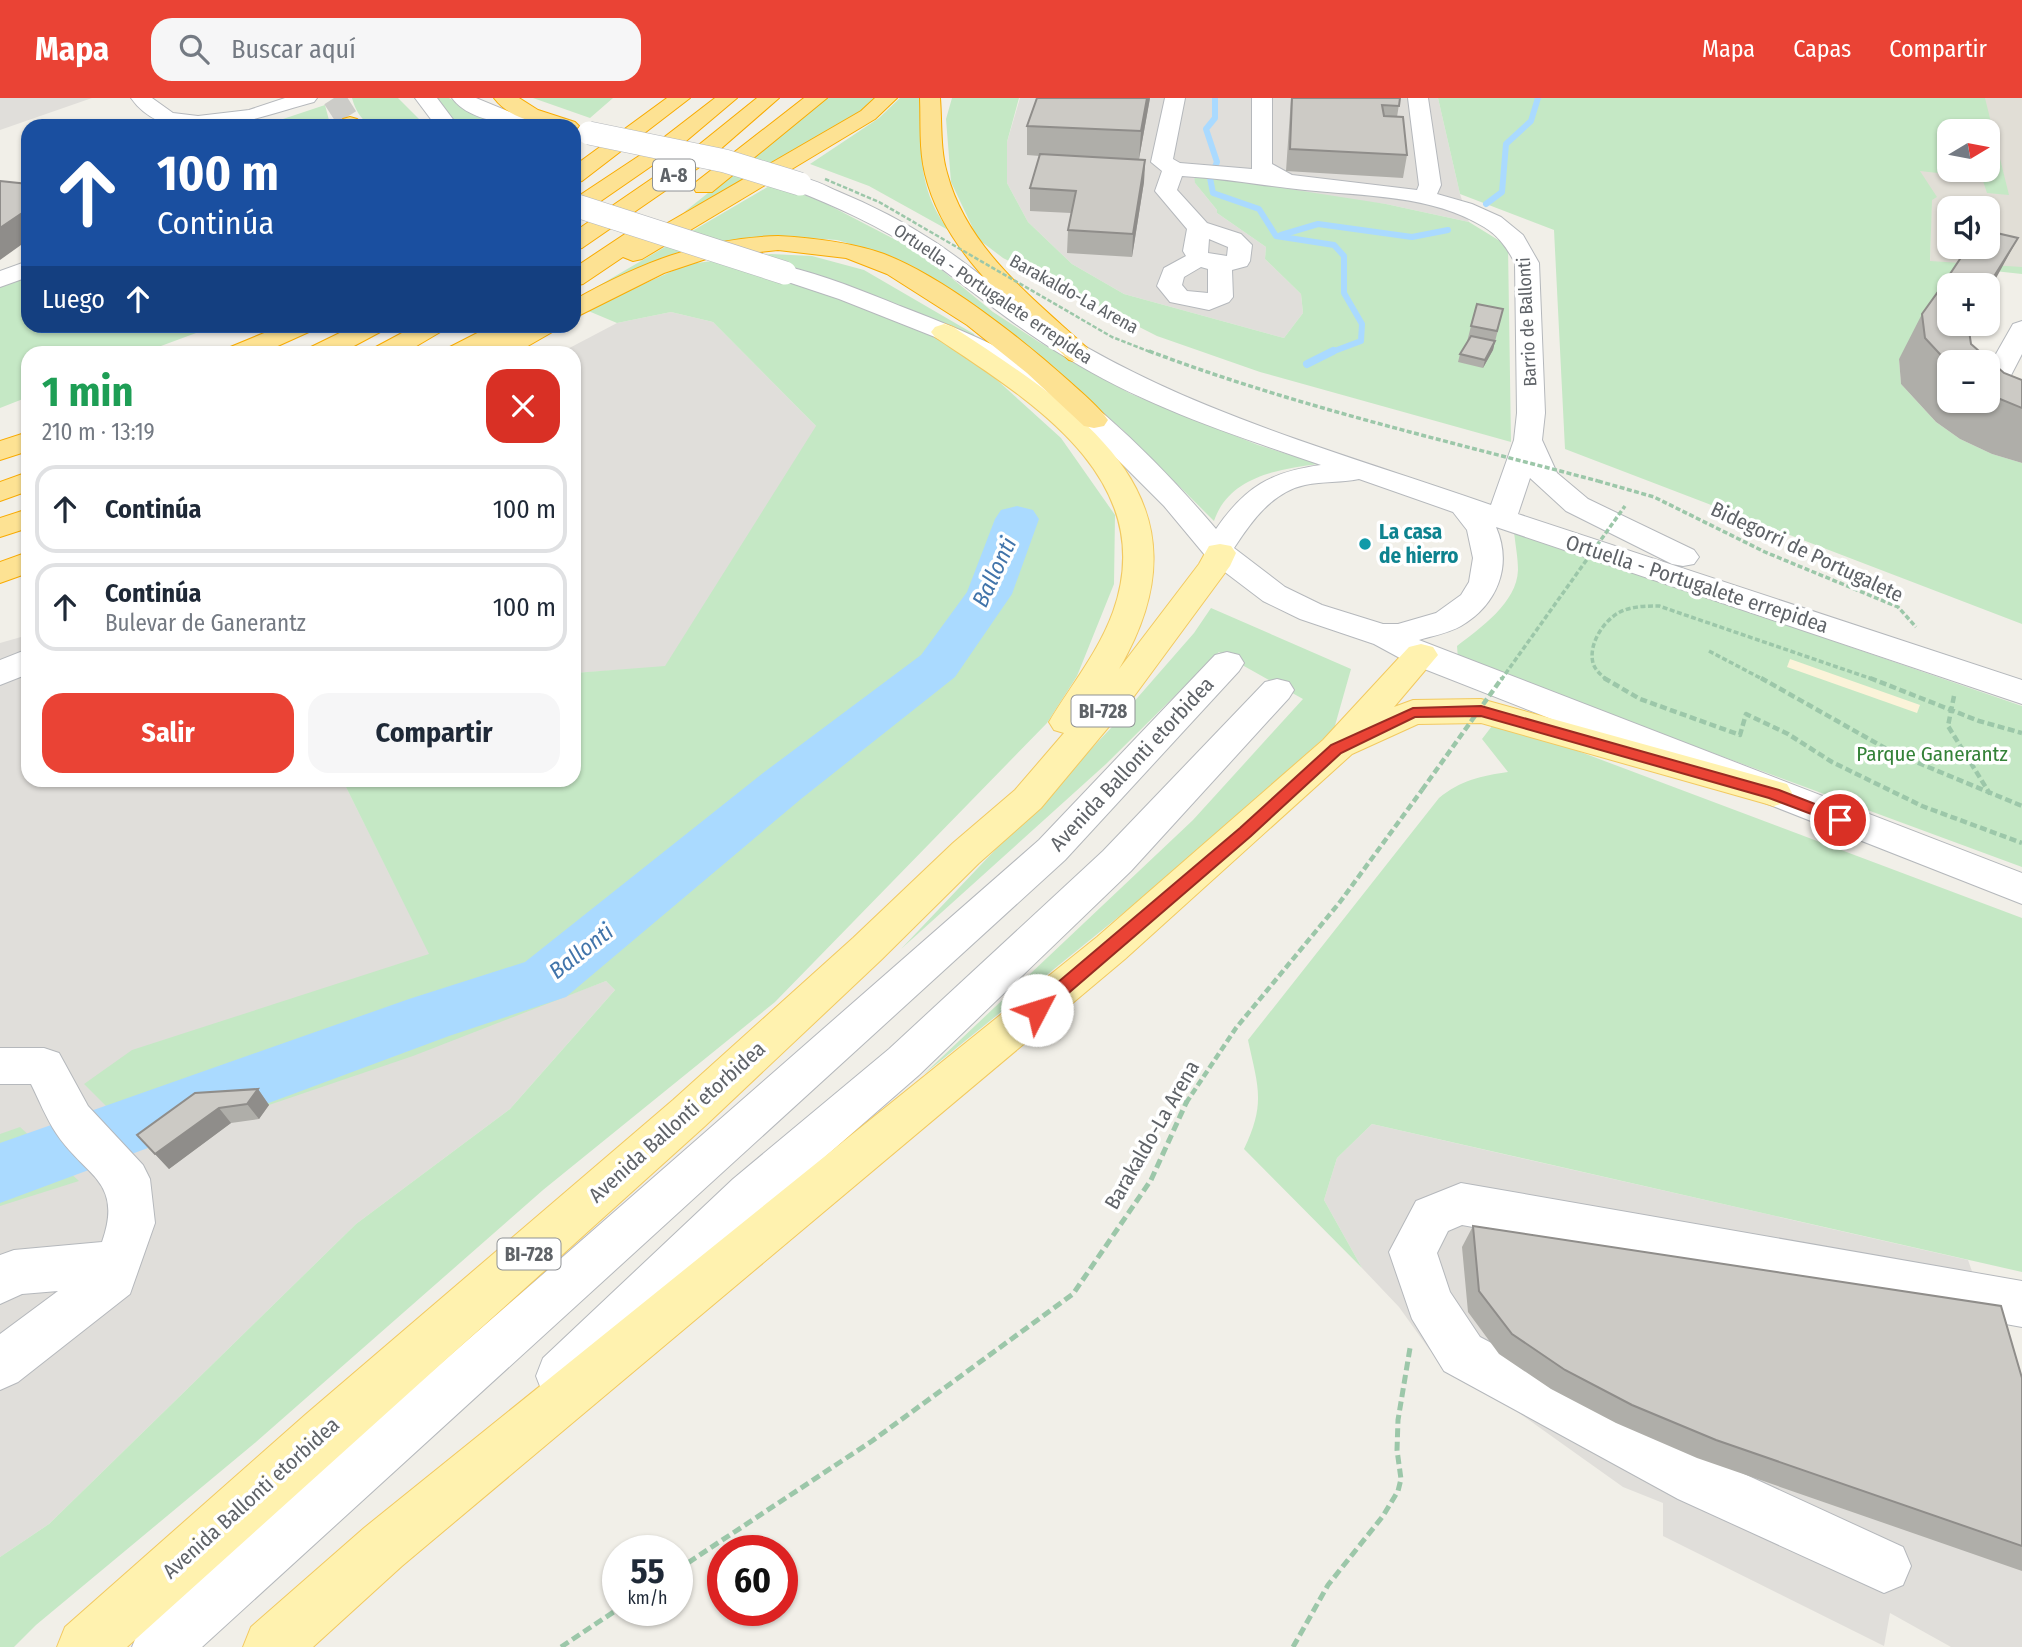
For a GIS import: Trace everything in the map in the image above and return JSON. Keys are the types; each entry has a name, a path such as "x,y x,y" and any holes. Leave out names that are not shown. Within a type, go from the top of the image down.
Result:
{"highway":[{"path":"503,98 544,119"},
{"path":"581,171 680,98"},
{"path":"581,203 612,186 700,122 727,98"},
{"name":"A-8","path":"581,238 693,161 769,98"},
{"path":"581,274 678,207 817,98"},
{"path":"581,285 868,114 887,98"},
{"path":"932,103 936,175 951,214 968,245 1078,354"},
{"path":"581,130 617,116"},
{"path":"581,306 651,269 712,250 780,244 841,249 900,270 962,309 1052,379 1094,420"},
{"path":"239,346 261,333"},
{"path":"256,346 286,333"},
{"path":"334,346 359,333"},
{"path":"397,346 420,333"},
{"path":"480,346 494,333"},
{"path":"481,346 499,333"},
{"path":"488,346 525,333"},
{"path":"0,451 21,444"},
{"path":"0,492 21,484"},
{"path":"0,528 21,520"},
{"path":"0,573 21,565"}],"main road":[{"path":"944,332 1034,394 1075,429 1111,472 1127,500 1139,539 1137,588 1118,641 1079,705 966,853"},
{"name":"Avenida Ballonti etorbidea","path":"85,1647 323,1433 689,1112 867,949 966,853 1028,799 1103,711 1214,566 1219,551"},
{"path":"271,1647 383,1547 1111,948 1336,749 1421,655"},
{"path":"1336,749 1413,712 1481,711 1774,793"}],"street":[{"path":"425,98 443,119"},
{"path":"462,98 477,106 517,119"},
{"path":"1175,98 1162,162 1176,169 1169,177 1166,191 1199,229 1233,239 1240,245 1238,261 1210,261 1195,251 1199,229"},
{"path":"1262,98 1261,167 1287,181"},
{"path":"1418,98 1430,185 1424,198"},
{"path":"231,119 268,111 303,99"},
{"path":"144,102 158,114 179,119"},
{"path":"144,102 155,119"},
{"path":"254,119 268,111"},
{"name":"Ortuella - Portugalete errepidea","path":"581,133 725,161 800,184 863,210 907,235 1020,317 1078,354 1136,385 1199,413 1418,490 1482,518 1937,655"},
{"path":"1233,174 1249,170 1261,160"},
{"name":"Barrio de Ballonti","path":"1176,169 1424,198 1465,209 1509,233 1524,251 1527,263 1531,386 1524,453"},
{"path":"581,209 848,294 944,332 1000,358 1094,420 1175,500 1219,551 1274,594 1311,612 1381,635 1421,655 2022,889"},
{"path":"0,280 21,271"},
{"path":"2022,329 1992,385 2013,409 2022,412"},
{"path":"1418,490 1471,486 1497,479 1524,453"},
{"path":"1421,655 1448,620 1472,602 1485,582 1489,558 1482,518 1524,453"},
{"path":"1524,453 1544,477 1577,505 1654,545 1830,616 1937,655 2022,692"},
{"path":"1219,551 1240,514 1263,492 1285,481 1306,476 1364,471"},
{"path":"1381,635 1399,635 1448,620"},
{"name":"Avenida Ballonti etorbidea","path":"160,1647 1052,850 1227,663"},
{"path":"0,674 21,664"},
{"path":"383,1547 749,1194 904,1062 1117,861 1277,690"},
{"path":"0,1066 44,1066 72,1120 127,1179 132,1223 113,1278 0,1365"},
{"path":"1884,1566 1697,1480 1462,1354 1429,1303 1413,1252 1432,1216 1461,1204 2022,1304"},
{"path":"0,1281 14,1272 118,1263"}],"path":[{"name":"Barakaldo-La Arena","path":"825,178 879,202 1112,337 1202,371 1276,394 1629,490"},
{"name":"Bidegorri de Portugalete","path":"1629,490 1654,498 1765,552 1898,607 1937,655"},
{"name":"Barakaldo-La Arena","path":"693,1559 872,1441 1073,1294 1151,1180 1188,1100 1236,1028 1340,902 1625,506"},
{"path":"2022,733 1979,721 1883,682 1658,606 1623,609 1614,615 1600,629 1591,654 1593,666 1613,687 1673,712 1740,735 1746,714 1788,734 1832,762 1922,806 2022,843"},
{"path":"1709,651 1751,671 1886,750 1935,774 2022,806"},
{"path":"1952,710 1948,726 1991,794"},
{"path":"1293,1647 1315,1604 1356,1548 1383,1520 1399,1491 1402,1478 1396,1447 1399,1411 1413,1333 1429,1303"},
{"path":"561,1647 602,1620"}],"shaded area":[{"path":"0,98 92,98 32,119 21,119 21,123 0,130"},
{"path":"1020,98 1438,98 1469,222 1386,204 1195,183 1217,213 1266,247 1265,259 1301,294 1303,313 1284,338 1124,294 1072,264 1028,222 1007,183 1007,142"},
{"path":"1834,98 2022,98 2022,267 1930,269 1931,200"},
{"path":"671,312 713,322 817,427 665,667 581,673 581,346 573,346 617,323"},
{"path":"21,637 21,787 346,787 469,1032 606,981 615,990 510,1109 356,1224 49,1524 0,1557 0,643"},
{"path":"1372,1124 1968,1260 1993,1330 2022,1430 2022,1647 1951,1647 1890,1613 1884,1646 1663,1536 1663,1503 1623,1487 1429,1349 1399,1307 1362,1268 1324,1200 1337,1158"}],"green space":[{"path":"352,98 398,98 419,119 363,119"},
{"path":"434,98 449,98 470,110 504,119 454,119"},
{"path":"533,98 613,98 590,118"},
{"path":"827,98 875,98 861,113 683,213"},
{"path":"900,98 921,98 921,151 926,185 939,217 950,231 869,186 810,164 879,118"},
{"path":"952,98 1019,98 1007,142 1007,183 1028,222 1072,264 1124,294 1284,338 1303,313 1301,294 1265,259 1266,247 1217,213 1195,183 1194,174 1386,204 1469,222 1508,246 1511,442 1260,372 1157,336 1003,258 978,239 951,182 946,119"},
{"path":"1438,98 1985,98 1990,119 1937,119 1937,173 1920,171 1937,197 1932,200 1930,261 2022,267 2022,274 1976,269 1937,273 1937,303 1899,359 1901,384 1936,422 1960,439 1992,454 2022,463 2022,624 1565,449 1554,230 1460,194"},
{"path":"325,105 329,119 283,119"},
{"path":"2000,159 2009,195 1987,193 1983,182 2000,182"},
{"path":"771,185 817,199 921,253 993,312 1039,342 1131,394 1258,445 1319,464 1271,473 1243,485 1221,506 1214,521 1123,430 1021,342 885,258 837,240 794,237 756,239 659,260 581,296"},
{"path":"771,254 812,256 864,270 974,334 986,370 1061,438 1115,515 1114,584 1077,676 1047,723 775,1002 543,1190 256,1442 36,1625 14,1647 0,1647 0,1557 49,1524 356,1224 510,1109 615,990 606,981 413,1056 269,1105 207,1108 150,1150 84,1084 132,1050 429,954 346,787 581,787 581,672 665,666 816,426 713,322 671,312 617,323 586,310 688,264"},
{"path":"21,276 21,333 196,333 161,346 21,346 21,400 0,408 0,283"},
{"name":"Parque Ganerantz","path":"1514,531 2022,706 2022,867 1458,659 1457,646 1496,614 1516,582 1518,560"},
{"path":"1211,608 1351,669 1334,729 1179,868 923,1075 1193,820 1303,699 1219,652 1106,764 901,949 1111,728 1194,633"},
{"path":"1492,726 1530,733 2022,918 2022,1272 1372,1124 1337,1158 1324,1200 1362,1268 1244,1149 1258,1107 1257,1083 1248,1040 1439,798 1472,780 1508,772 1482,739"},
{"path":"20,1127 79,1181 0,1206 0,1134"}],"sand":[{"path":"1790,659 1920,705 1917,713 1787,667"}],"building":[{"path":"1037,98 1147,98 1141,131 1027,126"},
{"path":"1292,98 1400,98 1399,106 1382,105 1384,116 1403,117 1407,155 1290,149"},
{"path":"1040,154 1145,160 1133,234 1068,230 1076,191 1030,188"},
{"path":"0,181 21,183 21,214 0,228"},
{"path":"2000,234 2018,238 1996,273 1951,273 1960,259 2000,259"},
{"path":"1937,293 1937,336 1970,336 1971,344 1978,350 1937,351 1925,338 1922,314"},
{"path":"1477,304 1503,309 1497,331 1471,326"},
{"path":"1471,336 1495,341 1485,360 1460,354"},
{"path":"2000,369 2022,380 2022,408 2000,399"},
{"path":"258,1089 247,1104 219,1108 155,1154 137,1135 195,1093"},
{"path":"1473,1226 2001,1306 2022,1378 2022,1546 1716,1440 1632,1405 1565,1370 1512,1334 1479,1291"}],"waterway":[{"name":"Ballonti","path":"1215,98 1215,118 1206,129 1217,162 1210,178 1213,193 1259,209 1276,236 1334,245 1344,256 1344,293 1362,324 1361,341 1329,353"},
{"path":"1486,204 1502,192 1506,144 1531,121 1538,98"},
{"path":"1281,235 1318,224 1412,237 1448,230"},
{"name":"Ballonti","path":"1329,353 1333,351"},
{"name":"Ballonti","path":"1307,364 1329,353"},
{"name":"Ballonti","path":"0,1173 431,1017 545,980 782,786 938,666 989,594 1017,519"}],"tunnel":[{"path":"334,98 347,119"}],"place":[{"name":"La casa de hierro","path":"1365,544"}],"route":[{"path":"1037,1010 1245,832 1336,749 1413,712 1481,711 1774,793 1840,820"}]}
